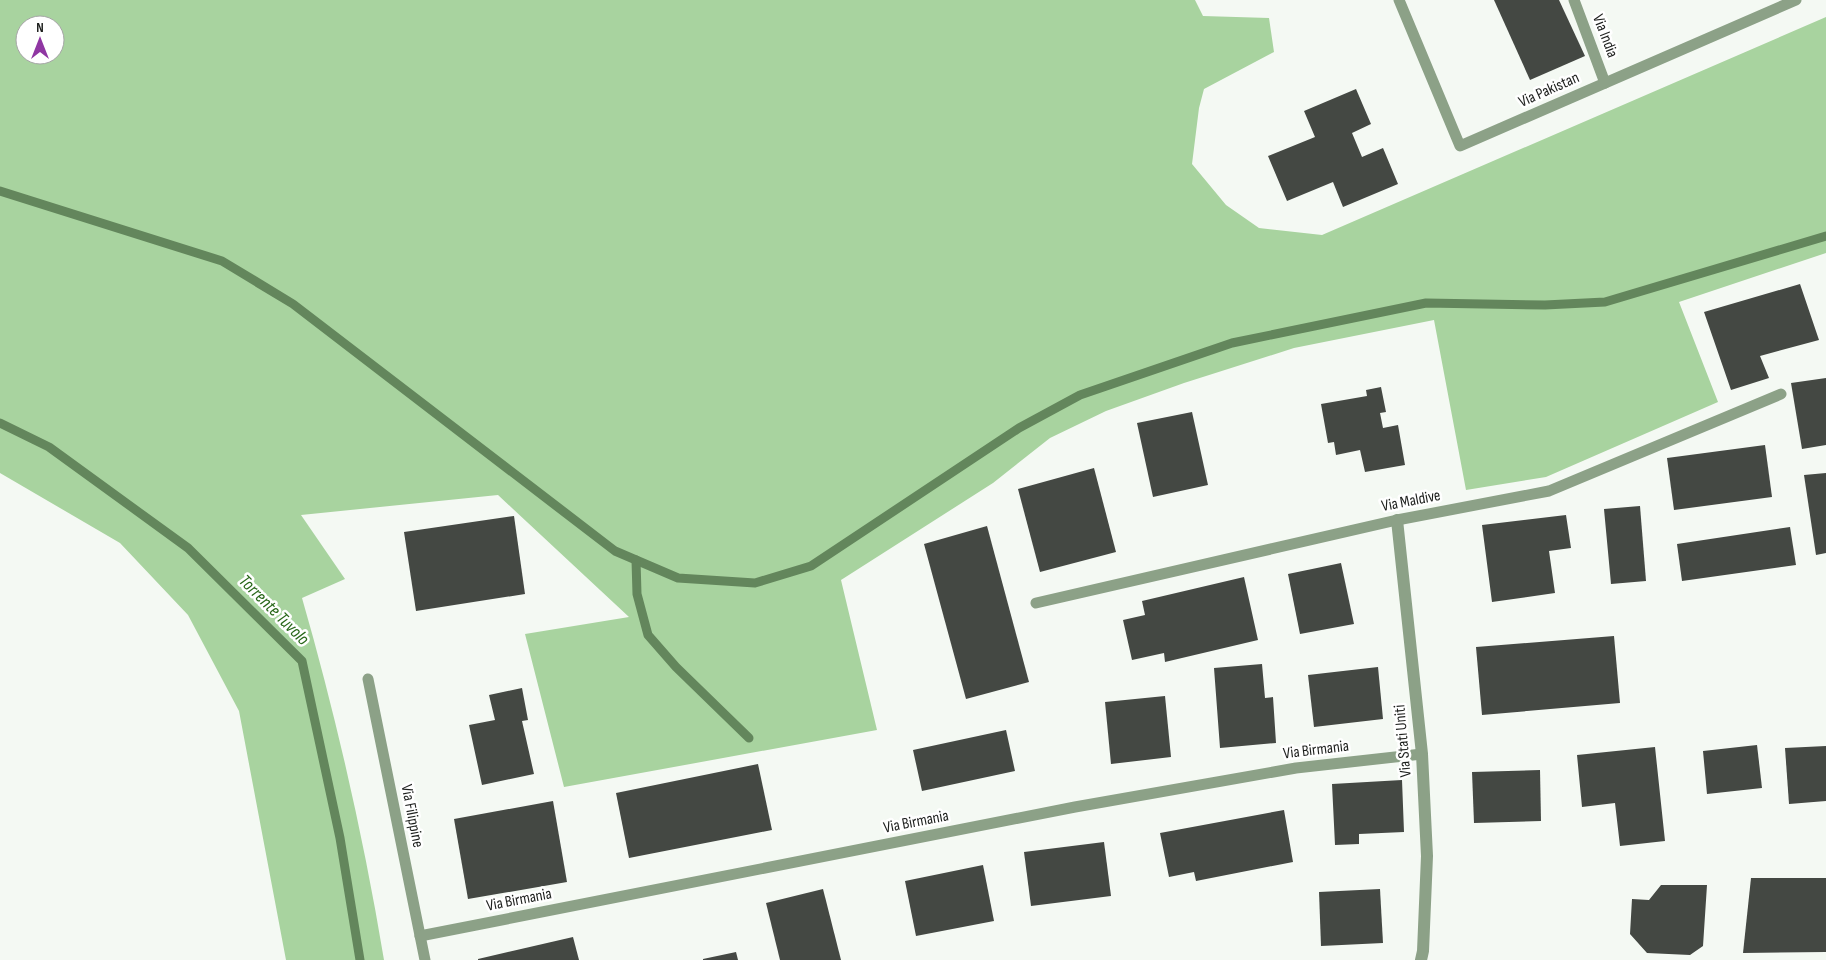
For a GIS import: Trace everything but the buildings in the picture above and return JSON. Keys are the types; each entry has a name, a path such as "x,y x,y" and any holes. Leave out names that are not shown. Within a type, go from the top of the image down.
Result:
{"street":[{"name":"Via Stati Uniti","path":"1397,520 1422,754 1427,856 1421,960"}],"lane":[{"name":"Via Pakistan","path":"1398,0 1460,146 1796,0"},
{"name":"Via India","path":"1574,0 1605,83"},
{"name":"Via Maldive","path":"1036,603 1397,520 1549,491 1781,394"},
{"name":"Via Filippine","path":"368,679 425,960"},
{"name":"Via Birmania","path":"420,936 1142,795 1296,768 1422,754"}],"green space":[{"path":"0,0 1195,0 1203,16 1269,18 1274,52 1204,89 1199,108 1192,164 1226,205 1259,228 1322,235 1826,17 1826,253 1679,302 1718,402 1546,477 1466,490 1434,320 1294,348 1184,383 1106,411 1050,438 993,483 841,580 877,730 564,787 525,634 629,617 498,495 301,515 345,579 302,598 348,778 368,869 384,960 286,960 239,711 188,615 120,543 0,473"}],"waterway":[{"path":"0,191 222,261 293,304 615,551 678,578 755,583 811,566 1019,428 1080,395 1232,343 1426,303 1545,305 1605,302 1826,236"},
{"name":"Torrente Tuvolo","path":"0,423 49,447 188,548 302,661 340,838 360,960"},
{"path":"636,560 637,594 648,635 676,667 749,738"}]}
